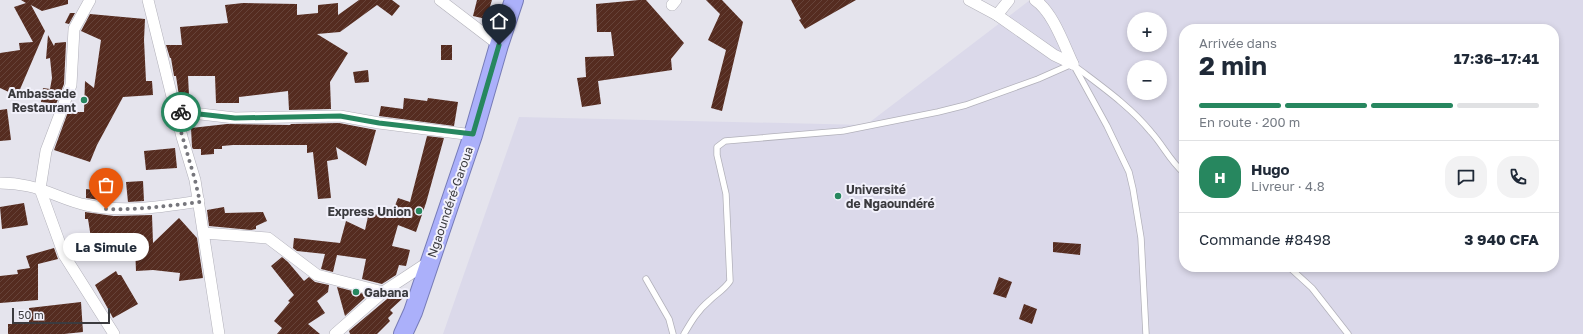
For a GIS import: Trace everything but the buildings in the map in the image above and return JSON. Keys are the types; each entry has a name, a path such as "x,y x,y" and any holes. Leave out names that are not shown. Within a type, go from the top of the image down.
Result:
{"highway":[{"name":"Ngaoundéré-Garoua","path":"403,334 413,312 473,134 514,0"},
{"path":"394,334 413,312"},
{"path":"413,312 415,334"}],"street":[{"path":"90,0 74,29 71,85 46,152 40,189 64,254 114,334"},
{"path":"148,0 175,111 200,202 219,334"},
{"path":"440,0 499,45"},
{"path":"969,0 997,15 1054,55 1073,64"},
{"path":"997,15 1009,0"},
{"path":"1035,0 1047,12 1057,29 1073,64"},
{"path":"175,111 235,118 340,116 379,123 473,134"},
{"path":"0,183 40,189 85,205 106,209 128,210 159,208 200,202"},
{"path":"204,233 268,238 317,275 383,292"},
{"path":"335,334 383,292 430,261"}],"lane":[{"path":"1073,64 1134,114 1151,131 1179,169"},
{"path":"684,334 697,312 709,300 726,288 730,281 726,194 716,155 717,147 725,141 843,131 938,112 966,105 1038,79 1073,64"},
{"path":"1073,64 1104,120 1129,172 1134,189 1141,238 1146,334"},
{"path":"1294,272 1312,288 1348,334"},
{"path":"646,279 669,319 673,334"}],"shaded area":[{"name":"Université de Ngaoundéré","path":"1030,0 1583,0 1583,334 443,334 519,117 866,125"}],"way so far":[{"path":"106,209 128,210 159,208 200,202 175,111 181,112"}],"place":[{"name":"Ambassade Restaurant","path":"84,100"},
{"name":"Université de Ngaoundéré","path":"838,196"},
{"name":"La Simule","path":"106,209"},
{"name":"Express Union","path":"419,211"},
{"name":"Gabana","path":"356,292"}],"route":[{"path":"181,112 235,118 340,116 379,123 473,134 499,45"}]}
